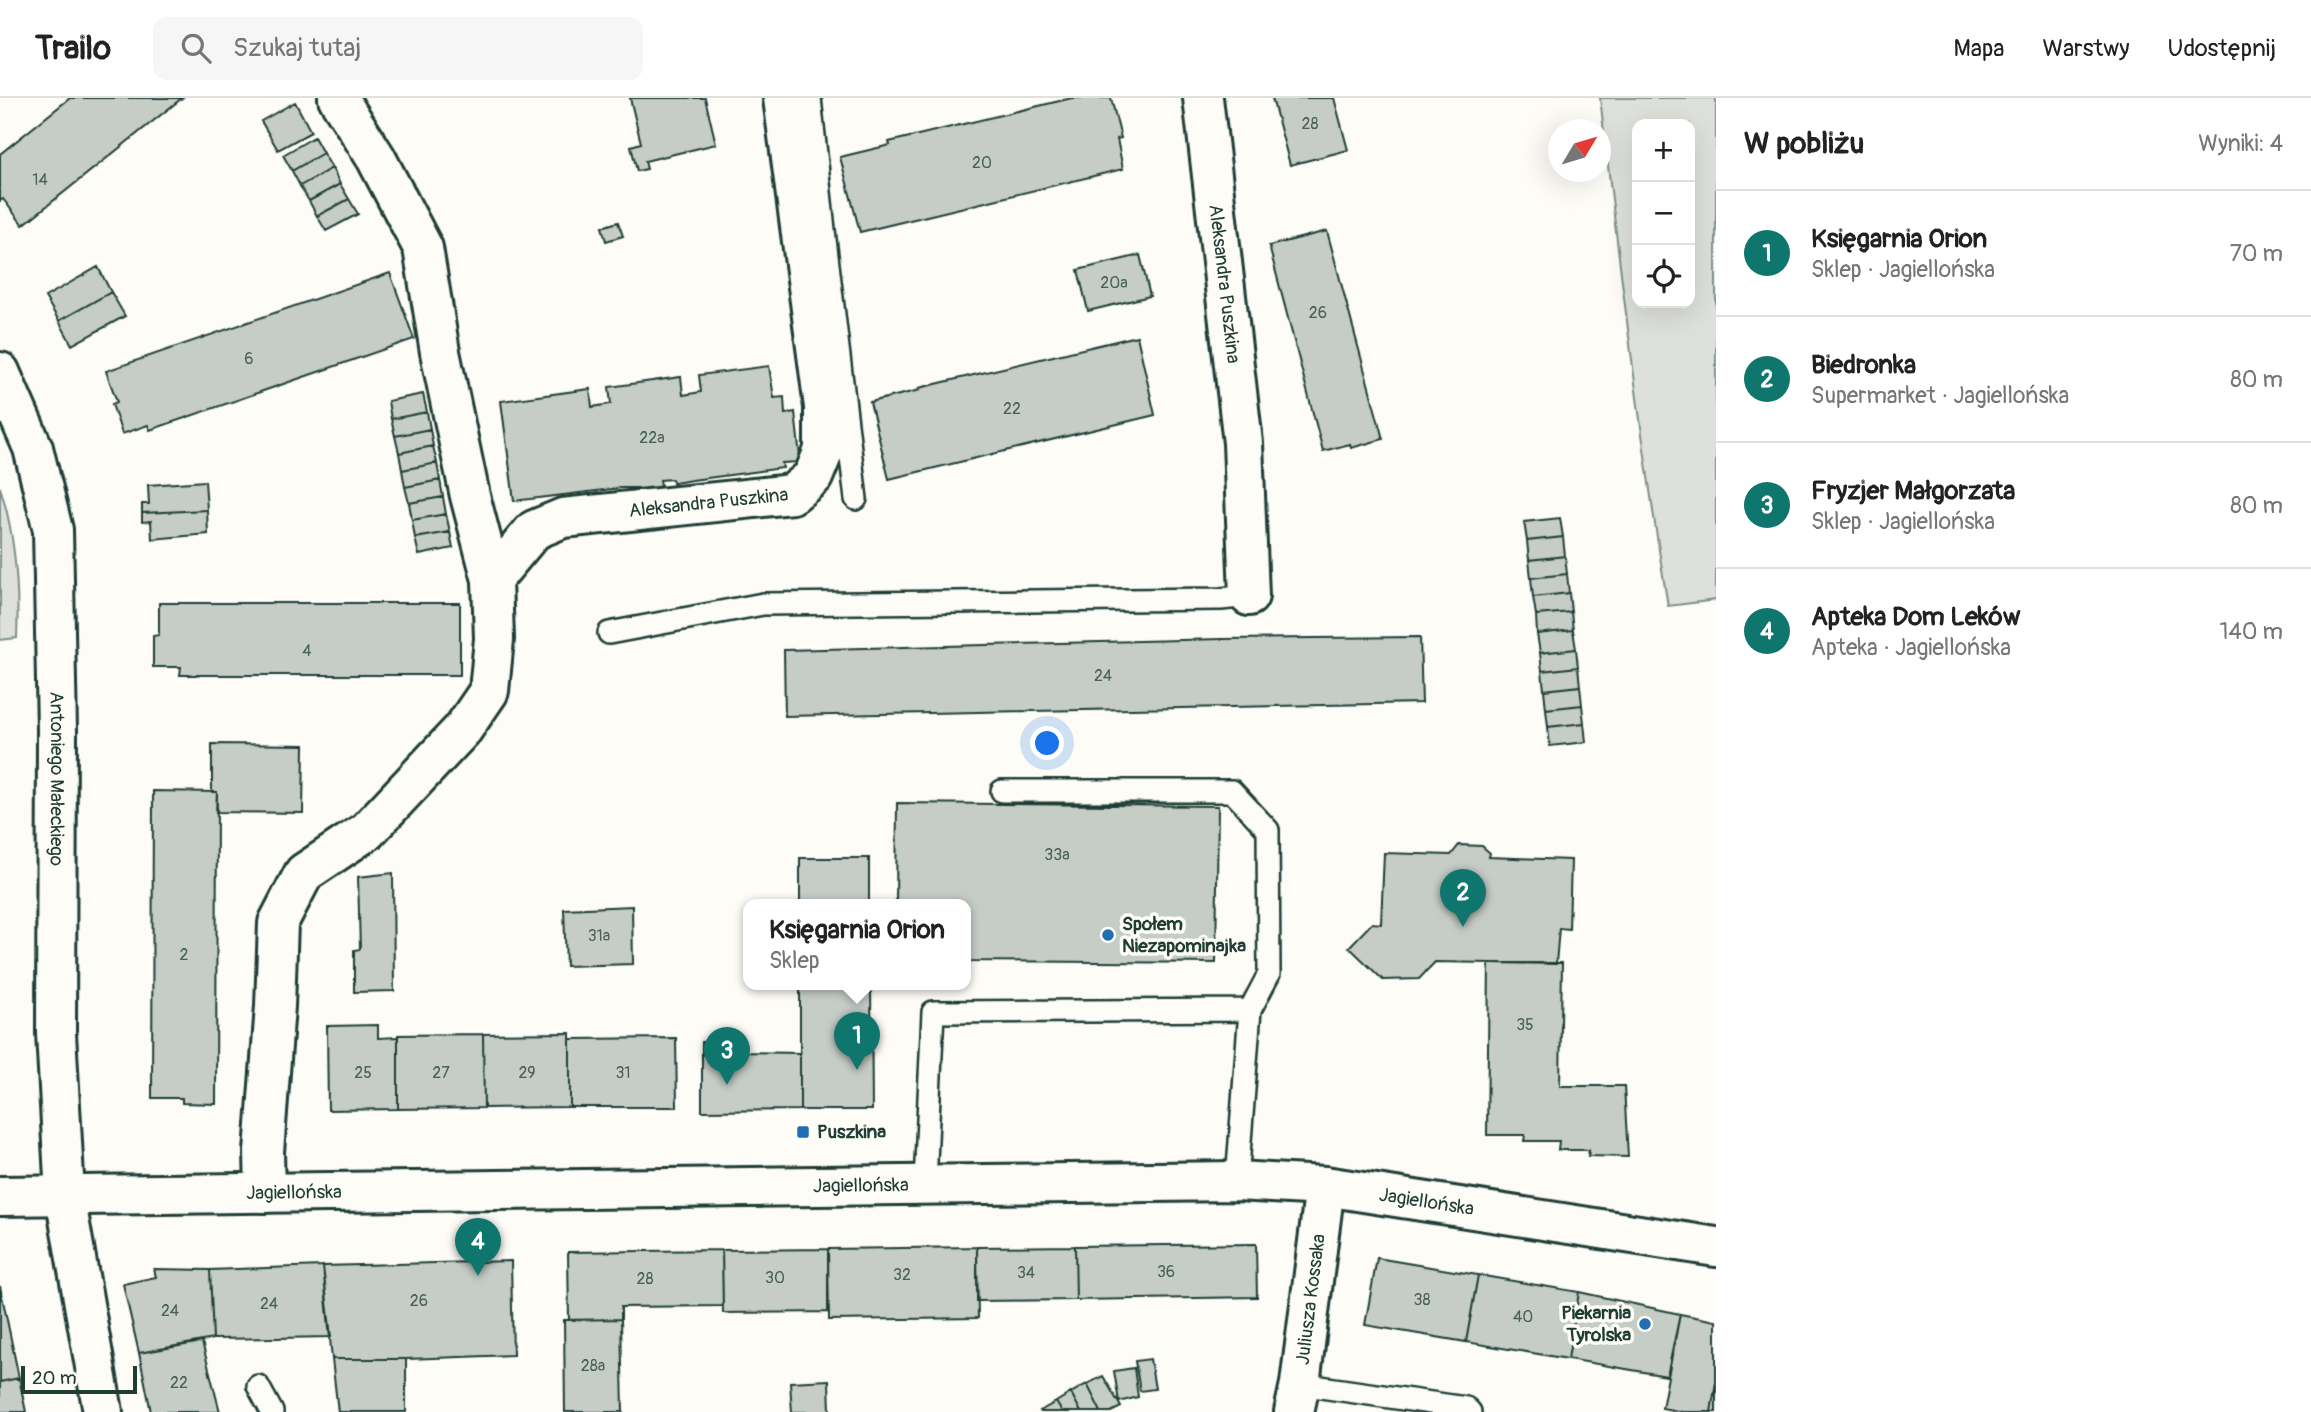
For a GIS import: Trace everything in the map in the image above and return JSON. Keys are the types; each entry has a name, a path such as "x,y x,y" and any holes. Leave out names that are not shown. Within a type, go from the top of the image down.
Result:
{"street":[{"path":"265,1193 264,1152 278,923 304,873 367,831 463,729 489,691 494,639 492,580 470,496 440,352 423,248 376,158 338,98"},
{"name":"Aleksandra Puszkina","path":"492,580 534,530 563,518 792,494 813,477 824,450 824,407 783,98"},
{"name":"Aleksandra Puszkina","path":"1203,98 1243,443 1250,596"},
{"name":"Antoniego Małeckiego","path":"0,372 33,448 53,530 57,731 56,1033 65,1196 103,1412"},
{"name":"Jagiellońska","path":"0,1196 1237,1181 1325,1186 1716,1247"},
{"name":"Juliusza Kossaka","path":"1297,1398 1325,1186"}],"lane":[{"path":"810,98 856,499"},
{"path":"609,633 763,604 1207,599 1250,596"},
{"path":"1002,791 1232,791 1268,830 1269,974 1250,1010 1237,1181"},
{"path":"925,1183 933,1012 1250,1010"},
{"path":"258,1387 272,1412"},
{"path":"1297,1398 1465,1408 1470,1412"}],"shaded area":[{"path":"1600,98 1716,98 1716,600 1668,606 1639,416 1610,182 1611,119 1603,119"},
{"path":"0,487 12,543 17,638 0,640"}],"building":[{"path":"70,98 182,98 23,225 3,199 0,201 0,154"},
{"path":"630,98 705,98 716,144 645,161 647,169 637,171 631,146 641,143"},
{"path":"1072,98 1111,98 1121,138 1117,139 1123,169 860,232 840,157 890,145 889,142"},
{"path":"1272,98 1334,98 1348,150 1290,165"},
{"path":"295,102 311,132 278,150 261,121"},
{"path":"314,137 323,153 292,171 283,155"},
{"path":"323,153 332,168 300,186 292,171"},
{"path":"332,168 340,184 309,201 300,186"},
{"path":"340,184 349,199 317,216 309,201"},
{"path":"349,199 358,214 326,231 317,216"},
{"path":"618,222 623,236 606,241 602,227"},
{"path":"1327,231 1383,439 1351,448 1350,444 1323,451 1269,246"},
{"path":"1140,255 1150,296 1088,311 1078,270"},
{"path":"98,267 111,292 59,321 45,297"},
{"path":"390,273 414,339 150,430 148,425 122,434 112,404 117,402 106,371"},
{"path":"111,292 125,316 72,345 59,321"},
{"path":"1137,336 1155,415 889,479 870,402"},
{"path":"769,366 774,398 784,397 785,414 795,412 801,466 799,462 782,463 783,468 692,480 674,483 674,486 672,479 660,480 662,492 641,494 638,488 621,488 514,501 501,401 590,389 592,407 611,404 609,387 681,377 683,395 701,392 699,375"},
{"path":"423,394 427,412 391,419 388,401"},
{"path":"427,412 430,429 395,436 391,419"},
{"path":"430,429 433,446 399,453 395,436"},
{"path":"433,446 437,463 402,470 399,453"},
{"path":"437,463 440,480 405,487 402,470"},
{"path":"440,480 443,497 409,503 405,487"},
{"path":"205,481 207,510 142,513 142,504 149,504 148,485"},
{"path":"443,497 446,514 412,520 409,503"},
{"path":"207,510 208,534 152,539 151,521 142,522 142,513"},
{"path":"446,514 450,532 415,538 412,520"},
{"path":"1560,518 1563,537 1527,541 1524,522"},
{"path":"450,532 453,548 419,555 415,538"},
{"path":"1563,537 1565,556 1529,560 1527,541"},
{"path":"1565,556 1567,574 1531,578 1529,560"},
{"path":"1567,574 1569,593 1533,597 1531,578"},
{"path":"1569,593 1571,612 1536,615 1533,597"},
{"path":"159,603 460,603 460,675 180,675 181,667 153,667 153,636 159,635"},
{"path":"1571,612 1573,630 1537,634 1536,615"},
{"path":"1573,630 1576,649 1540,653 1537,634"},
{"path":"1420,637 1422,703 785,716 784,650"},
{"path":"1576,649 1578,667 1542,671 1540,653"},
{"path":"1578,667 1580,686 1544,690 1542,671"},
{"path":"1580,686 1582,705 1546,709 1544,690"},
{"path":"1582,705 1584,723 1548,727 1546,709"},
{"path":"1584,723 1586,742 1550,746 1548,727"},
{"path":"212,744 304,745 303,813 216,812 217,792 212,792"},
{"path":"153,791 217,792 216,1104 182,1103 182,1098 152,1098"},
{"path":"897,803 1218,806 1216,963 971,961 971,899 896,899"},
{"path":"1459,845 1482,846 1490,853 1489,857 1571,860 1569,929 1559,928 1556,964 1435,962 1419,979 1383,980 1349,947 1372,923 1381,924 1384,853 1451,855"},
{"path":"800,858 869,858 869,899 800,899"},
{"path":"393,873 394,991 354,992 354,950 360,949 358,877"},
{"path":"632,906 633,964 566,966 564,909"},
{"path":"1489,963 1562,963 1560,1086 1624,1086 1628,1157 1588,1156 1589,1150 1558,1150 1559,1141 1524,1141 1525,1135 1487,1135"},
{"path":"800,990 871,990 872,1110 800,1110"},
{"path":"378,1025 378,1038 398,1037 398,1109 328,1110 327,1026"},
{"path":"570,1033 570,1107 484,1108 483,1034"},
{"path":"483,1034 484,1108 398,1109 398,1035"},
{"path":"676,1038 677,1107 570,1107 570,1039"},
{"path":"735,1041 735,1052 800,1053 800,1110 702,1111 702,1042"},
{"path":"1256,1244 1257,1297 1076,1300 1075,1246"},
{"path":"1075,1246 1076,1300 977,1301 977,1247"},
{"path":"977,1247 978,1318 829,1320 828,1249"},
{"path":"828,1249 828,1312 723,1313 722,1250"},
{"path":"722,1250 723,1306 621,1307 621,1319 569,1320 568,1252"},
{"path":"1377,1258 1478,1275 1466,1342 1365,1325"},
{"path":"511,1261 513,1355 332,1359 323,1266"},
{"path":"323,1266 331,1337 213,1339 210,1270"},
{"path":"154,1269 210,1270 213,1339 139,1353 123,1284 156,1277"},
{"path":"1478,1275 1579,1292 1568,1359 1466,1342"},
{"path":"0,1286 19,1378 0,1382"},
{"path":"1579,1292 1680,1314 1667,1376 1568,1359"},
{"path":"1680,1314 1716,1321 1716,1382 1711,1412 1683,1412 1662,1408"},
{"path":"621,1319 623,1412 565,1412 564,1320"},
{"path":"202,1342 220,1412 151,1412 139,1353"},
{"path":"332,1359 406,1359 406,1412 338,1412"},
{"path":"1150,1359 1155,1389 1140,1391 1135,1361"},
{"path":"1134,1368 1138,1397 1119,1402 1114,1371"},
{"path":"1103,1376 1121,1407 1111,1412 1101,1412 1087,1384"},
{"path":"19,1378 26,1412 0,1412 0,1382"},
{"path":"829,1380 830,1412 792,1412 790,1382"},
{"path":"1716,1382 1716,1412 1711,1412"},
{"path":"1087,1384 1101,1412 1081,1412 1071,1393"},
{"path":"1071,1393 1081,1412 1062,1412 1056,1402"},
{"path":"1056,1402 1062,1412 1040,1411"}],"place":[{"name":"Biedronka","path":"1463,927"},
{"name":"Społem Niezapominajka","path":"1108,935"},
{"name":"Księgarnia Orion","path":"857,1070"},
{"name":"Fryzjer Małgorzata","path":"727,1085"},
{"name":"Puszkina","path":"803,1132"},
{"name":"Apteka Dom Leków","path":"478,1276"},
{"name":"Piekarnia Tyrolska","path":"1645,1324"}]}
